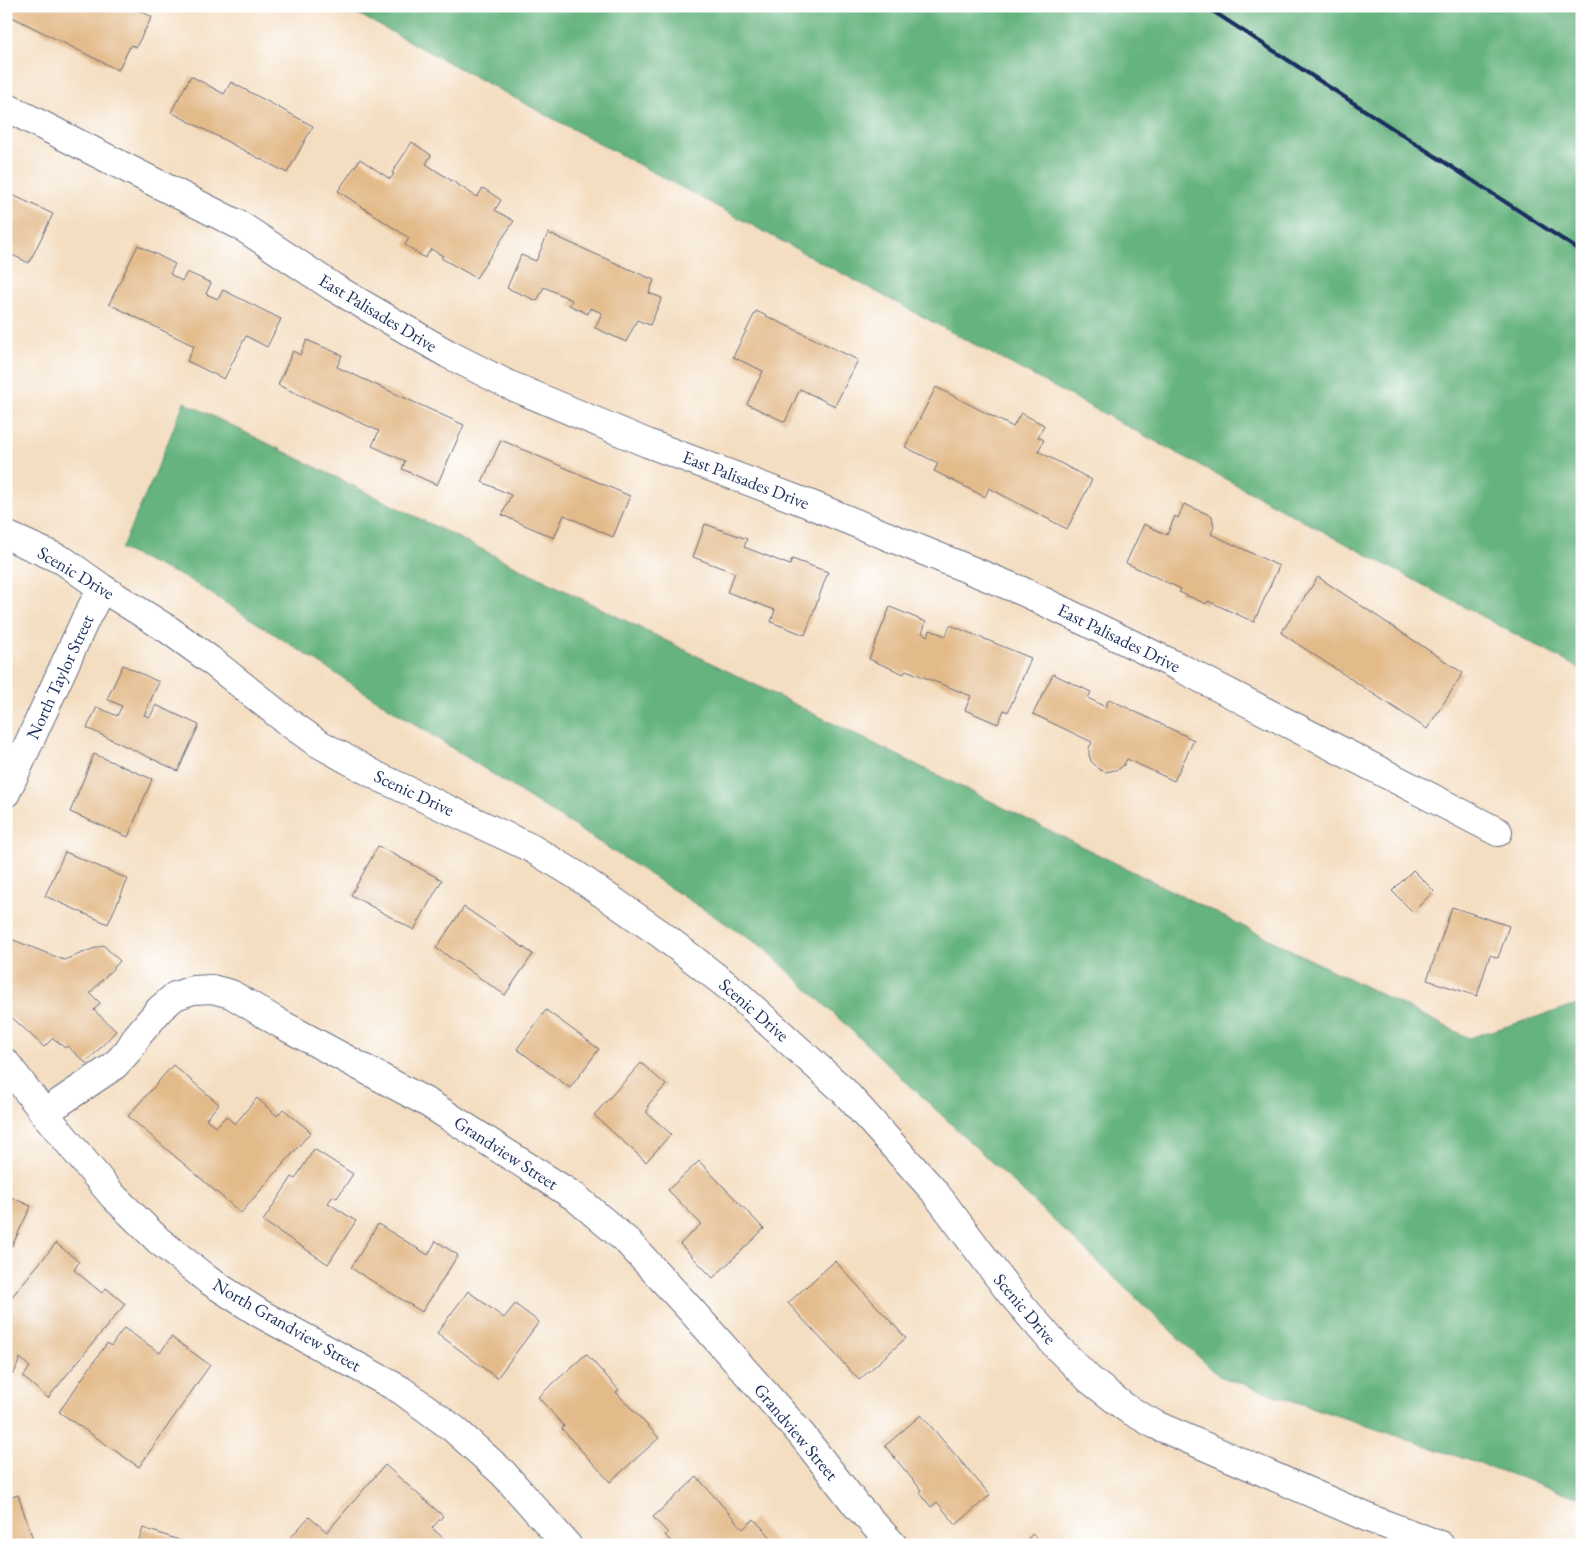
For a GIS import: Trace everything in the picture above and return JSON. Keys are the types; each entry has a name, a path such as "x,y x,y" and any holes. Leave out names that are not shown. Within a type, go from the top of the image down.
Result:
{"street":[{"name":"East Palisades Drive","path":"6,107 241,226 350,296 448,354 507,384 647,443 783,494 1022,591 1179,667 1498,832"},
{"name":"Scenic Drive","path":"6,535 64,561 102,588 169,630 316,742 379,777 532,848 576,875 662,935 727,986 843,1090 934,1191 1009,1291 1058,1348 1090,1380 1126,1408 1156,1424 1371,1519 1440,1545"},
{"name":"North Taylor Street","path":"6,793 85,620 102,588"},
{"name":"Grandview Street","path":"44,1114 114,1066 128,1052 138,1035 160,1009 175,996 193,990 212,988 231,994 281,1024 428,1103 575,1198 627,1241 801,1434 857,1506 894,1545"},
{"name":"North Grandview Street","path":"6,1062 44,1114 113,1196 158,1240 208,1280 261,1314 401,1390 454,1429 503,1473 567,1545"}],"green space":[{"path":"343,6 1582,6 1582,670"},
{"path":"184,402 1469,1038 1582,1003 1582,1495 1575,1496 1219,1376 764,948 190,580 121,549 155,474"}],"building":[{"path":"6,6 131,6 152,17 136,47 131,45 118,70 6,14"},
{"path":"191,76 224,94 231,82 313,126 287,173 171,112"},
{"path":"412,142 431,155 426,164 477,197 483,188 501,200 495,210 514,221 476,278 441,258 443,256 431,249 425,258 405,245 409,238 338,191 360,159 390,179"},
{"path":"6,192 53,214 29,263 6,252"},
{"path":"548,233 654,280 649,293 662,298 650,325 637,320 626,342 595,328 602,313 590,308 588,314 569,305 572,300 544,287 537,301 507,288 521,255 536,261"},
{"path":"138,245 175,264 170,274 182,281 187,272 211,283 206,294 218,299 223,290 281,319 267,347 246,336 224,379 187,361 194,346 109,304"},
{"path":"756,311 858,360 835,406 800,389 785,422 747,404 763,371 733,357"},
{"path":"307,340 342,355 337,367 464,425 437,485 402,469 405,461 372,446 379,431 278,385 293,351 300,355"},
{"path":"936,387 1013,427 1021,413 1044,425 1038,437 1044,440 1038,451 1092,480 1067,529 989,488 985,497 934,471 938,463 905,447"},
{"path":"501,440 630,496 613,537 564,515 554,538 502,515 511,495 482,482"},
{"path":"1184,504 1212,516 1214,527 1211,534 1279,566 1254,622 1208,601 1206,604 1179,592 1181,589 1126,563 1144,524 1167,535 1175,516 1178,518"},
{"path":"705,524 747,539 744,547 790,565 792,559 828,572 805,635 771,622 775,610 727,592 735,573 693,557"},
{"path":"1318,577 1463,673 1427,729 1281,633"},
{"path":"890,607 926,622 922,633 928,636 930,630 946,636 950,625 1031,658 1008,712 1004,710 998,724 965,710 971,696 906,670 904,674 869,659"},
{"path":"123,665 159,682 144,715 150,717 156,705 199,725 178,771 87,728 97,707 117,716 122,706 107,699"},
{"path":"1053,674 1091,692 1088,698 1105,707 1109,699 1194,740 1174,781 1127,759 1119,769 1106,772 1100,770 1091,761 1089,755 1089,748 1092,742 1033,714"},
{"path":"94,754 152,779 128,837 70,812"},
{"path":"378,846 442,880 414,930 351,895"},
{"path":"65,852 128,879 108,924 45,896"},
{"path":"1413,870 1434,891 1413,912 1392,891"},
{"path":"464,907 533,954 505,995 436,948"},
{"path":"1452,907 1509,926 1498,958 1490,955 1477,996 1427,980"},
{"path":"6,937 64,960 103,945 120,961 90,993 100,1003 94,1010 116,1031 86,1063 67,1046 65,1048 53,1038 44,1047 6,1012"},
{"path":"546,1010 599,1049 570,1088 517,1049"},
{"path":"641,1063 666,1085 648,1105 647,1113 671,1134 646,1162 594,1115"},
{"path":"173,1065 219,1104 206,1119 216,1127 226,1116 235,1124 257,1098 277,1116 283,1109 311,1132 241,1213 128,1116"},
{"path":"314,1149 353,1174 337,1198 333,1196 328,1203 356,1221 328,1264 263,1221 292,1177 295,1179"},
{"path":"699,1161 764,1229 713,1278 680,1244 701,1224 668,1190"},
{"path":"6,1195 31,1206 12,1246 6,1243"},
{"path":"378,1224 428,1255 436,1241 458,1255 422,1312 351,1268"},
{"path":"56,1243 79,1262 74,1270 102,1293 106,1288 125,1304 48,1398 23,1377 30,1367 20,1358 14,1374 6,1371 6,1309 10,1299"},
{"path":"835,1261 906,1338 859,1380 788,1303"},
{"path":"468,1291 504,1318 515,1304 539,1322 497,1378 437,1333"},
{"path":"124,1328 160,1353 171,1337 210,1365 139,1467 59,1412 107,1343 111,1346"},
{"path":"586,1354 619,1390 616,1392 659,1438 610,1482 562,1429 564,1426 538,1397"},
{"path":"921,1415 990,1495 956,1525 937,1502 931,1507 920,1493 922,1491 885,1446"},
{"path":"385,1465 443,1516 432,1528 443,1538 437,1545 298,1545 290,1538 309,1517 327,1532"},
{"path":"697,1477 743,1529 754,1519 778,1545 674,1545 665,1535 668,1533 653,1517"},
{"path":"18,1495 35,1545 6,1545 6,1499"},
{"path":"143,1528 191,1544 191,1545 137,1545"},
{"path":"1032,1534 1044,1545 1023,1545"}],"railway":[{"path":"1205,6 1582,252"}]}
